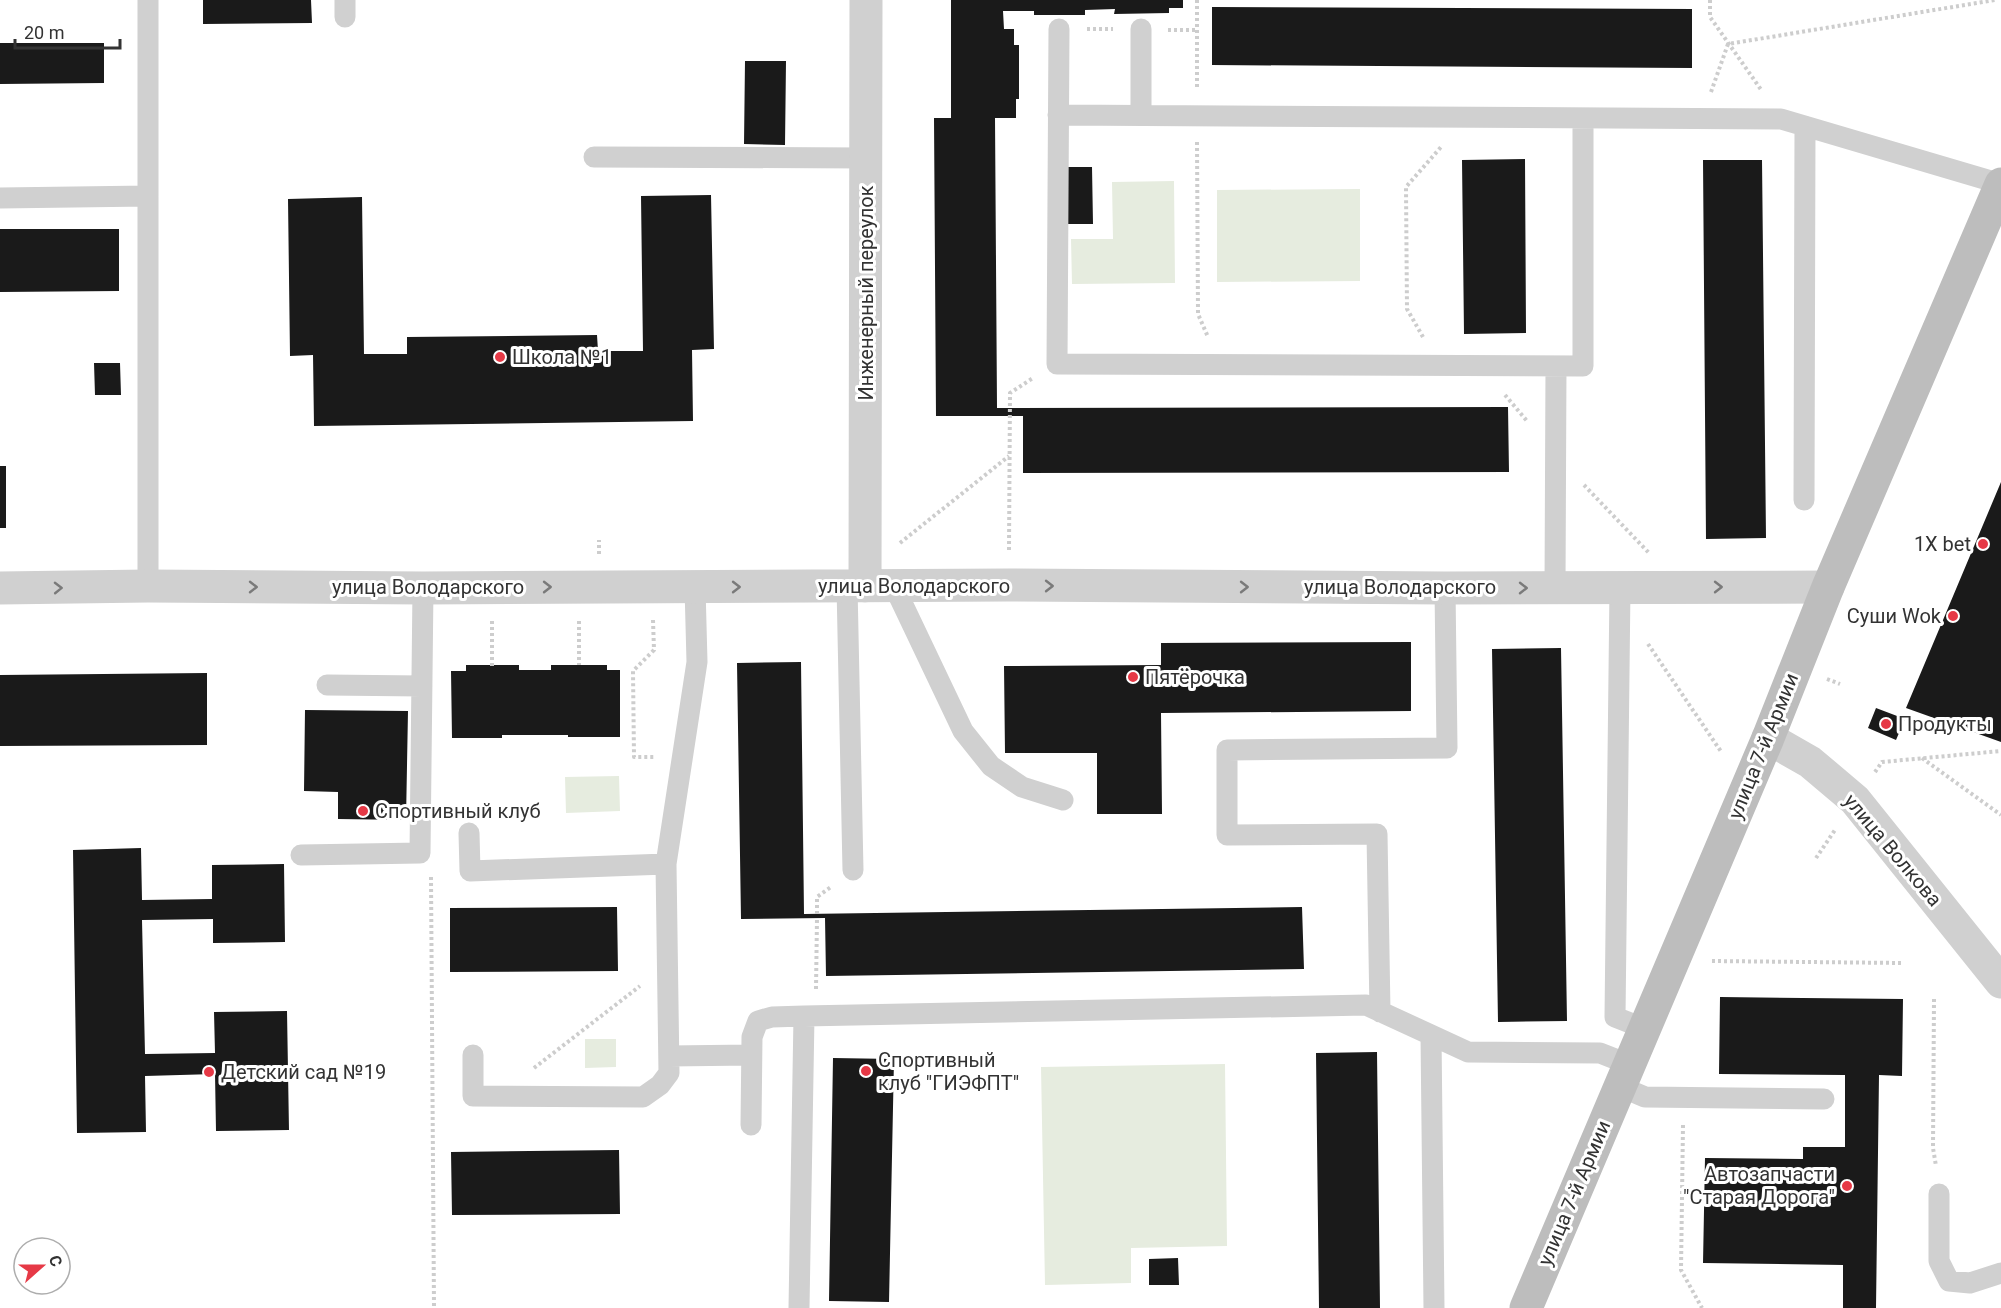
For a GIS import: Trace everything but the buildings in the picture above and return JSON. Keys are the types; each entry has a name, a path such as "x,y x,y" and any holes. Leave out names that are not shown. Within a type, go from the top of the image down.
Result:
{"street":[{"name":"Инженерный переулок","path":"866,0 868,586"},
{"name":"улица 7-й Армии","path":"1526,1308 1768,738 1828,587 2001,184"},
{"name":"улица Володарского","path":"0,588 1009,585 1445,588 1828,587"},
{"name":"улица Волкова","path":"1768,738 1810,762 1855,800 2001,982"}],"lane":[{"path":"147,0 148,586"},
{"path":"1059,29 1057,364 1583,366 1583,118"},
{"path":"1141,29 1141,115"},
{"path":"1058,115 1781,118 2001,184"},
{"path":"1804,500 1805,126"},
{"path":"594,157 866,158"},
{"path":"0,198 148,196"},
{"path":"1556,366 1556,588"},
{"path":"868,586 963,731 991,766 1022,787 1063,800"},
{"path":"853,870 868,586"},
{"path":"473,1055 473,1096 643,1097 660,1085 669,1073 666,864 697,662 695,587"},
{"path":"1620,587 1615,1017 1643,1028"},
{"path":"301,855 420,853 423,588"},
{"path":"1380,1012 1377,834 1227,836 1227,750 1447,748 1445,588"},
{"path":"327,685 422,686"},
{"path":"469,833 470,871 666,864"},
{"path":"751,1125 752,1036 758,1021 772,1017 810,1016 1366,1005 1468,1052 1600,1053 1645,1097 1824,1099"},
{"path":"799,1308 810,1016"},
{"path":"1431,1035 1434,1308"},
{"path":"669,1056 751,1055"},
{"path":"1939,1194 1939,1261 1949,1281 1970,1283 2001,1273"}],"path":[{"path":"1197,0 1198,314 1221,364"},
{"path":"1710,0 1710,17 1781,118"},
{"path":"1728,44 1995,0"},
{"path":"1702,118 1728,44"},
{"path":"1440,365 1407,309 1406,187 1468,117"},
{"path":"1009,585 1010,393 1057,364"},
{"path":"1480,365 1556,456 1650,554"},
{"path":"894,549 1010,455"},
{"path":"653,611 654,650 633,671 634,757 682,756"},
{"path":"579,612 579,665"},
{"path":"492,614 492,666"},
{"path":"1644,637 1722,753"},
{"path":"1882,762 2001,751"},
{"path":"1922,758 2001,815"},
{"path":"431,872 434,1308"},
{"path":"810,1016 817,918"},
{"path":"1708,961 1903,963"},
{"path":"498,1096 668,965"},
{"path":"1934,999 1934,1148 1939,1194"},
{"path":"1683,1097 1681,1270 1702,1308"}],"shaded area":[{"path":"1174,181 1175,283 1072,284 1071,239 1113,239 1112,182"},
{"path":"1360,189 1360,281 1217,282 1217,190"},
{"path":"619,776 620,811 566,813 565,777"},
{"path":"585,1039 616,1039 616,1067 585,1068"},
{"path":"1225,1064 1227,1246 1131,1248 1131,1283 1045,1285 1041,1067"}],"place":[{"name":"Школа №1","path":"500,357"},
{"name":"1X bet","path":"1983,544"},
{"name":"Суши Wok","path":"1953,616"},
{"name":"Пятёрочка","path":"1133,677"},
{"name":"Продукты","path":"1886,724"},
{"name":"Спортивный клуб","path":"363,811"},
{"name":"Спортивный клуб \"ГИЭФПТ\"","path":"866,1071"},
{"name":"Детский сад №19","path":"209,1072"},
{"name":"Автозапчасти \"Старая Дорога\"","path":"1847,1186"}]}
